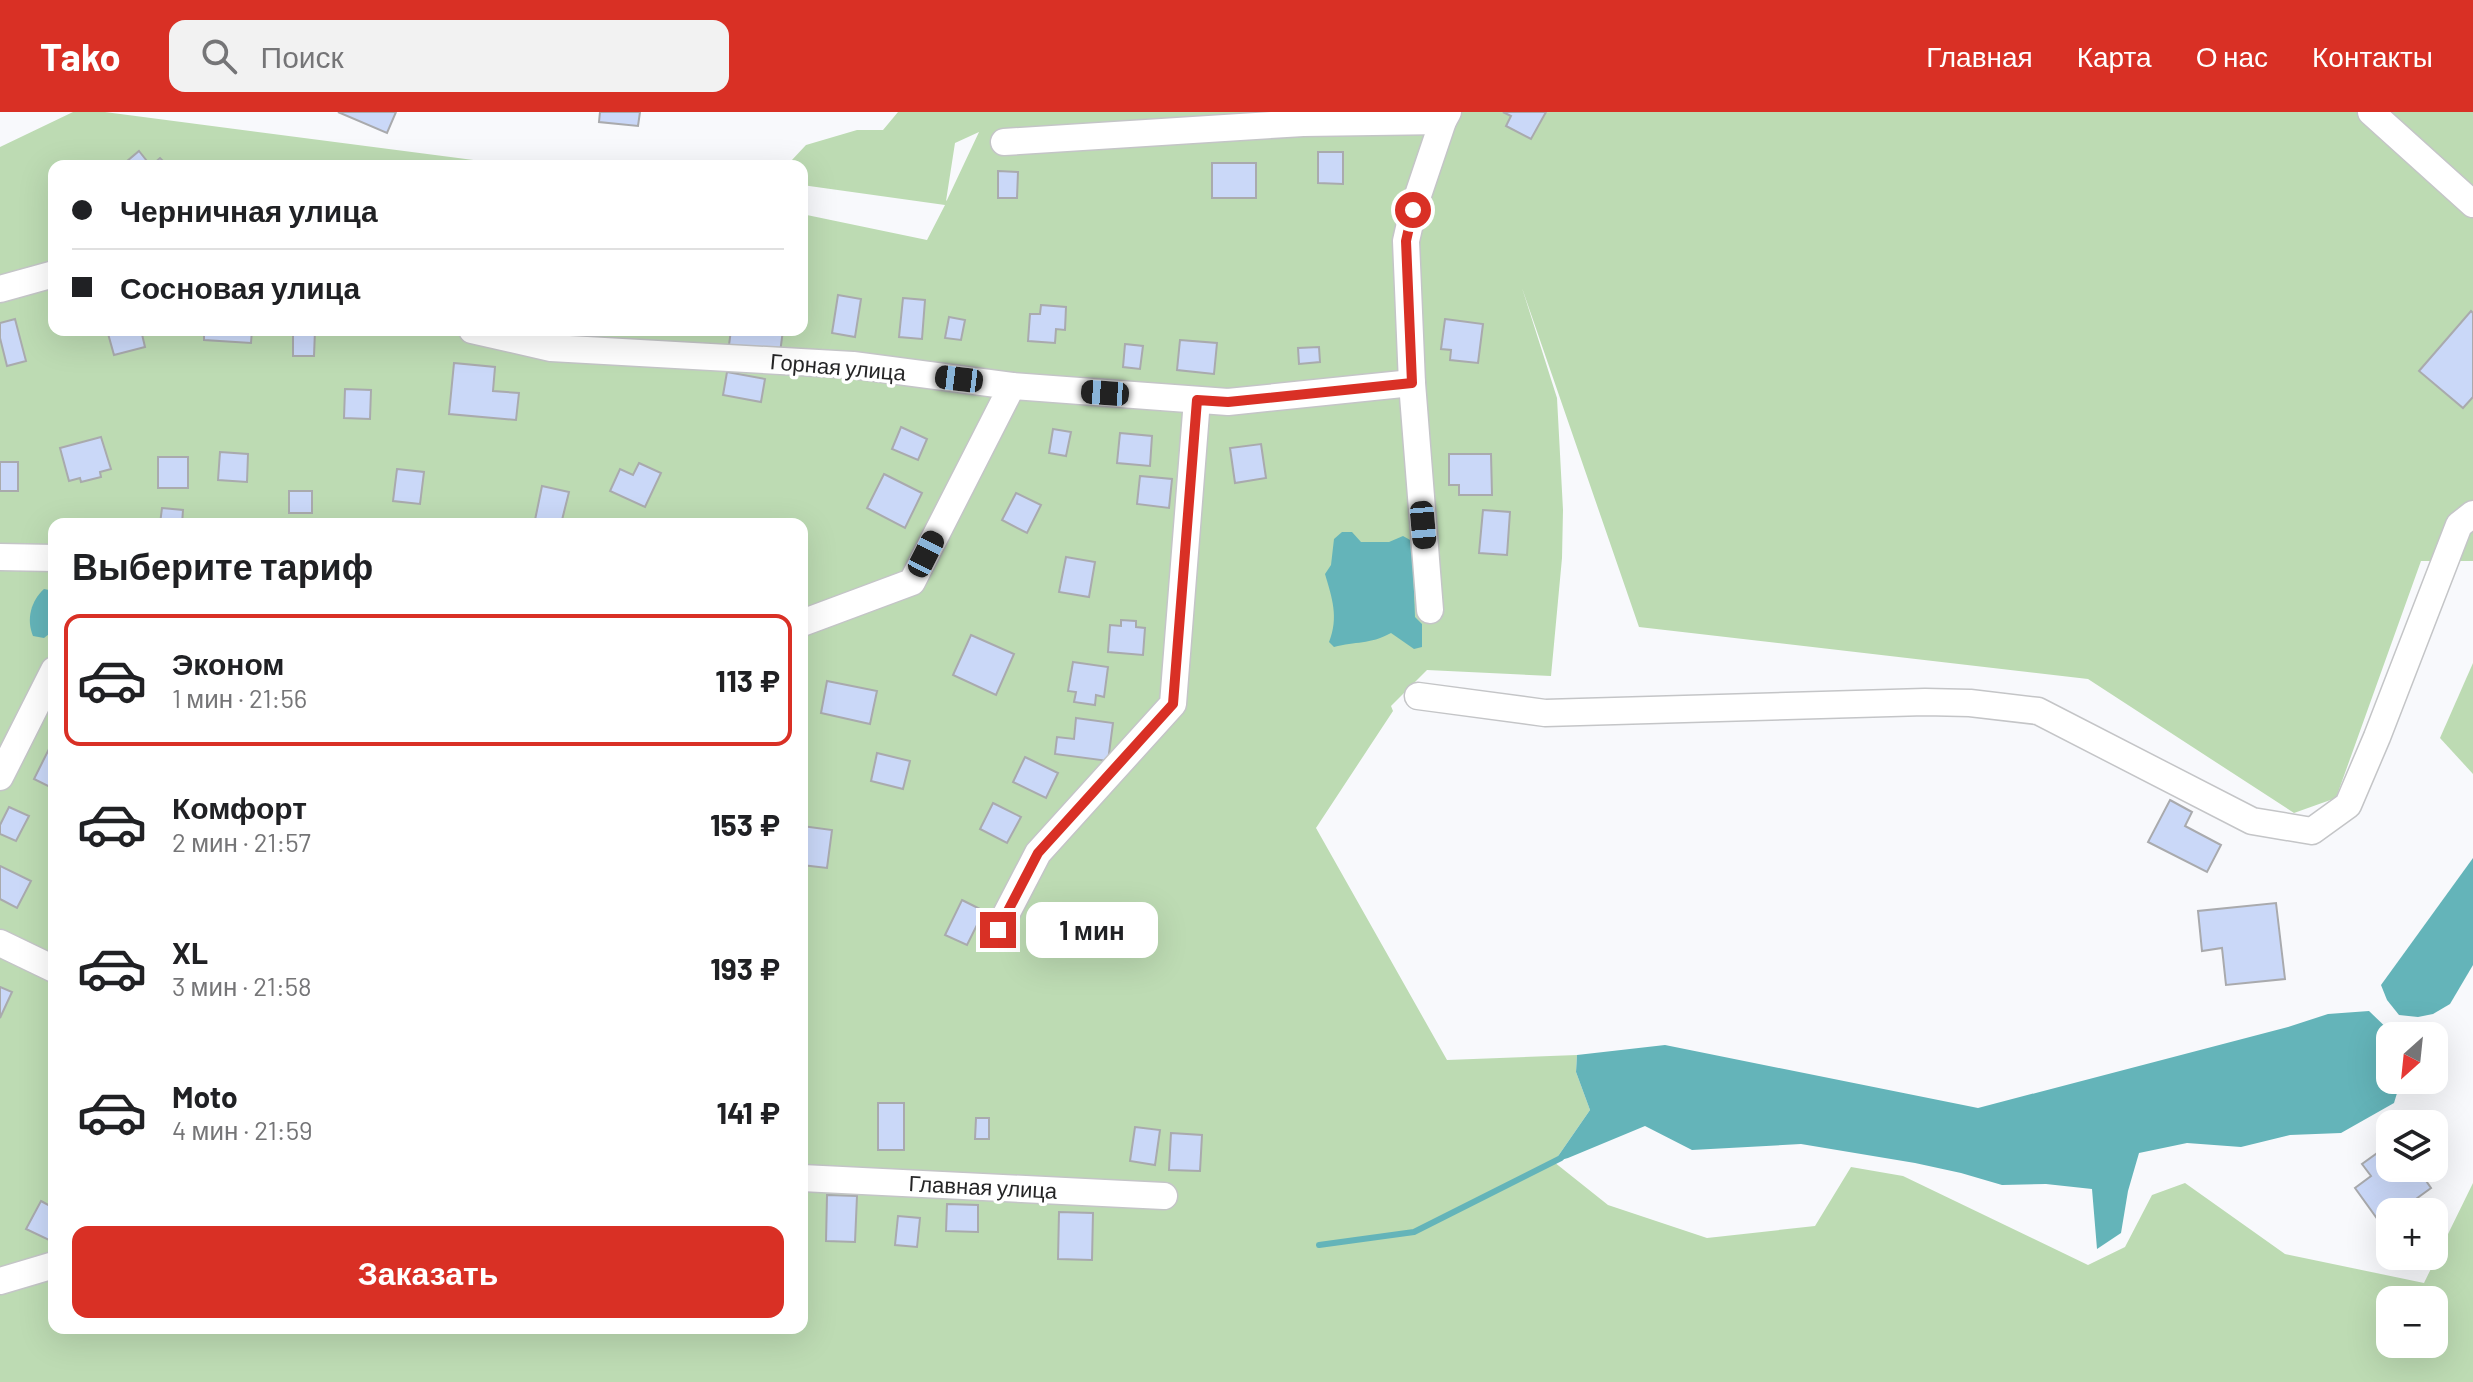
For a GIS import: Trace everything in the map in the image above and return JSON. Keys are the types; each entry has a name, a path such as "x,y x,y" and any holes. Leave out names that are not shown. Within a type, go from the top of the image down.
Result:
{"street":[{"path":"2371,112 2473,204"},
{"path":"1004,142 1446,116 1413,210 1406,241 1412,383 1430,610"},
{"path":"0,289 48,276"},
{"name":"Горная улица","path":"498,336 551,348 853,365 1012,386 1228,402 1412,383"},
{"path":"808,621 912,582 1012,386"},
{"path":"998,930 1038,853 1173,704 1197,400"},
{"path":"1418,696 1545,713 1925,702 1970,703 2038,711 2252,821 2312,831 2348,805 2459,525 2473,514"},
{"path":"6,552 48,557"},
{"path":"2,766 48,681"},
{"path":"0,943 48,966"},
{"name":"Главная улица","path":"808,1178 1164,1196"},
{"path":"0,1281 48,1266"}],"green space":[{"path":"73,112 105,112 474,160 48,160 48,336 808,336 808,215 927,240 945,205 808,186 808,160 792,160 806,145 857,130 883,130 898,112 2473,112 2473,561 2421,561 2336,798 2294,813 2088,679 1639,627 1522,288 1557,398 1563,510 1562,558 1551,676 1427,670 1391,706 1393,711 1316,828 1447,1060 1577,1055 1576,1072 1590,1110 1554,1162 1608,1205 1707,1238 1815,1226 1851,1167 1903,1176 2088,1265 2125,1247 2152,1195 2185,1183 2285,1254 2424,1283 2430,1270 2448,1270 2448,1234 2473,1183 2473,1382 0,1382 0,147","holes":["979,132 947,200 955,143"]},
{"path":"2473,663 2473,774 2440,738"}],"water":[{"path":"1342,532 1352,532 1361,542 1389,542 1403,536 1412,541 1415,617 1422,624 1422,647 1414,649 1391,633 1369,641 1334,647 1329,642 1334,616 1325,574 1331,565 1334,539"},
{"path":"44,589 48,590 48,635 44,638 33,636 30,623 33,605"},
{"path":"2473,858 2473,965 2450,1004 2433,1014 2418,1017 2399,1015 2387,1000 2381,985"},
{"path":"2369,1011 2380,1022 2376,1022 2376,1094 2397,1094 2394,1103 2376,1110 2376,1113 2341,1133 2290,1135 2241,1147 2187,1143 2139,1153 2121,1233 2097,1249 2092,1189 2046,1184 2002,1185 1915,1163 1801,1144 1692,1150 1645,1126 1554,1162 1590,1110 1576,1072 1577,1055 1665,1045 1978,1108 2328,1014"}],"building":[{"path":"338,112 396,112 387,133"},
{"path":"600,112 640,112 638,126 599,122"},
{"path":"1503,112 1546,112 1531,139 1506,126 1511,116"},
{"path":"139,151 146,160 128,160"},
{"path":"1318,152 1343,152 1343,184 1318,183"},
{"path":"1212,163 1256,163 1256,198 1212,198"},
{"path":"998,171 1018,172 1017,198 998,198"},
{"path":"838,295 861,299 855,337 832,333"},
{"path":"903,298 925,300 922,339 899,337"},
{"path":"1041,305 1066,307 1065,330 1056,329 1055,343 1028,341 1030,314 1040,314"},
{"path":"2471,311 2473,397 2463,408 2419,371"},
{"path":"949,317 965,320 961,340 945,338"},
{"path":"15,319 26,361 7,366 0,338 0,323"},
{"path":"1445,319 1483,324 1478,363 1450,360 1451,350 1441,349"},
{"path":"109,336 142,336 145,347 114,355"},
{"path":"204,336 252,336 251,343 204,340"},
{"path":"293,336 315,336 314,356 293,356"},
{"path":"730,336 782,336 780,353 729,345"},
{"path":"1180,340 1217,343 1214,374 1177,370"},
{"path":"1125,344 1143,346 1140,369 1123,367"},
{"path":"1319,347 1320,362 1299,364 1298,348"},
{"path":"454,363 495,367 493,391 519,393 516,420 449,414"},
{"path":"727,372 765,379 761,402 723,395"},
{"path":"345,389 371,390 370,419 344,418"},
{"path":"901,427 927,439 918,460 892,449"},
{"path":"1053,429 1071,432 1066,456 1049,453"},
{"path":"1120,433 1152,436 1150,466 1117,463"},
{"path":"101,437 111,469 100,472 101,477 81,482 80,478 69,481 60,448"},
{"path":"1261,444 1266,478 1235,483 1230,448"},
{"path":"220,452 248,454 247,482 218,480"},
{"path":"1449,454 1491,454 1492,495 1459,495 1459,485 1449,485"},
{"path":"158,457 188,457 188,488 158,488"},
{"path":"0,462 18,462 18,491 0,491"},
{"path":"639,463 661,473 645,507 610,491 620,469 633,475"},
{"path":"397,469 424,472 420,504 393,501"},
{"path":"884,474 922,493 905,528 867,508"},
{"path":"1140,476 1172,479 1169,508 1137,504"},
{"path":"542,486 569,492 562,518 535,518"},
{"path":"289,491 312,491 312,513 289,513"},
{"path":"1016,493 1041,505 1027,533 1002,520"},
{"path":"162,508 183,510 182,518 161,518"},
{"path":"1483,510 1510,512 1507,555 1479,553"},
{"path":"1066,557 1095,562 1089,597 1059,592"},
{"path":"1121,620 1136,621 1136,627 1145,628 1143,655 1108,652 1110,625 1121,626"},
{"path":"971,635 1014,654 996,695 953,675"},
{"path":"1073,662 1108,667 1104,697 1096,695 1095,705 1074,702 1076,692 1068,691"},
{"path":"827,681 877,691 870,724 821,713"},
{"path":"1076,718 1113,723 1108,761 1055,754 1057,737 1074,739"},
{"path":"48,751 48,786 34,779"},
{"path":"877,753 910,761 903,789 871,781"},
{"path":"1025,757 1058,773 1046,798 1013,782"},
{"path":"2170,800 2192,812 2185,826 2221,845 2207,872 2148,842"},
{"path":"993,803 1021,817 1007,843 980,829"},
{"path":"9,807 29,816 16,841 0,834 0,825"},
{"path":"808,827 832,830 827,868 808,866"},
{"path":"0,866 31,881 17,908 0,899"},
{"path":"962,900 984,911 967,945 945,935"},
{"path":"2276,903 2285,979 2226,985 2222,948 2202,951 2198,911"},
{"path":"0,987 12,992 0,1018"},
{"path":"878,1103 904,1103 904,1150 878,1150"},
{"path":"976,1118 989,1118 989,1139 975,1139"},
{"path":"1135,1127 1160,1130 1155,1165 1130,1161"},
{"path":"1171,1133 1202,1135 1200,1171 1169,1170"},
{"path":"2376,1154 2376,1182 2427,1182 2431,1188 2417,1198 2376,1198 2376,1217 2355,1188 2371,1176 2362,1164"},
{"path":"827,1195 857,1196 855,1242 826,1241"},
{"path":"41,1201 48,1205 48,1240 26,1229"},
{"path":"947,1204 978,1205 978,1232 946,1231"},
{"path":"1059,1212 1093,1213 1092,1260 1058,1259"},
{"path":"898,1216 920,1218 917,1247 895,1245"}],"waterway":[{"path":"1319,1245 1414,1232 1561,1158"}],"route":[{"path":"998,930 1038,853 1173,704 1197,400 1228,402 1412,383 1406,241 1413,210"}]}
